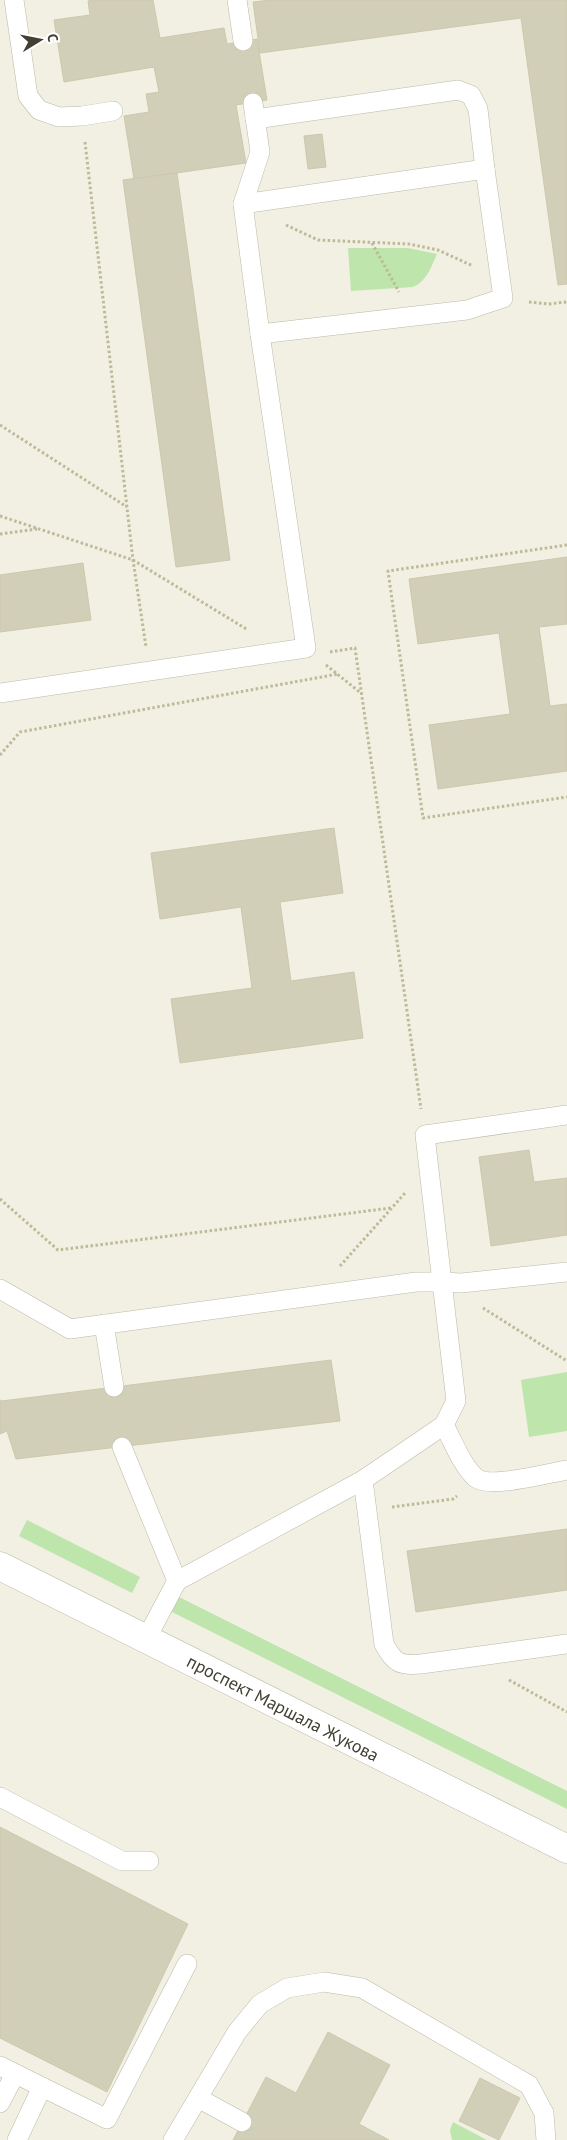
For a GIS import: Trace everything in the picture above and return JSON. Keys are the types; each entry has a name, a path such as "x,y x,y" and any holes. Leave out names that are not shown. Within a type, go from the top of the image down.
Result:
{"street":[{"name":"проспект Маршала Жукова","path":"0,1566 567,1849"}],"lane":[{"path":"14,0 28,96 40,110 59,117 82,116 114,111"},
{"path":"237,0 243,41"},
{"path":"0,693 306,648 260,334 243,204 260,152 254,111 458,90 471,95 478,109 503,298 467,310 260,334"},
{"path":"243,204 485,170"},
{"path":"146,1639 177,1582 362,1480 444,1425 456,1401 425,1135 567,1115"},
{"path":"0,1289 70,1329 416,1282 461,1283 567,1272"},
{"path":"104,1324 114,1387"},
{"path":"444,1425 464,1462 477,1479 494,1483 567,1470"},
{"path":"122,1447 177,1582"},
{"path":"362,1480 384,1644 390,1656 398,1662 408,1665 567,1644"},
{"path":"0,1797 122,1860 149,1861"},
{"path":"0,2103 8,2070 107,2119 187,1964"},
{"path":"174,2140 236,2032 260,2004 287,1988 324,1982 362,1988 529,2085 544,2113 546,2140"},
{"path":"16,2140 42,2087"},
{"path":"198,2098 242,2122"}],"path":[{"path":"82,116 133,560 150,672"},
{"path":"284,224 318,240 409,244 438,250 501,278"},
{"path":"372,243 412,316"},
{"path":"503,298 548,304 567,302"},
{"path":"0,425 127,508"},
{"path":"0,516 133,560 284,652"},
{"path":"0,534 37,529"},
{"path":"567,545 388,571 423,818 567,797"},
{"path":"306,648 362,694"},
{"path":"306,648 331,652 355,648 425,1135"},
{"path":"0,755 20,732 338,674"},
{"path":"312,1296 429,1167"},
{"path":"0,1199 58,1250 391,1208"},
{"path":"442,1282 567,1361"},
{"path":"367,1510 453,1499 477,1479"},
{"path":"470,1658 567,1712"}],"green space":[{"path":"348,248 408,248 437,254 425,277 413,287 351,291"},
{"path":"567,1372 567,1431 529,1437 521,1380"},
{"path":"27,1520 140,1577 132,1593 19,1536"},
{"path":"179,1597 567,1791 567,1809 172,1612"},
{"path":"453,2122 487,2140 452,2140 450,2130"}],"building":[{"path":"153,0 160,38 224,28 227,44 257,39 267,100 236,105 246,163 134,179 124,116 149,112 146,94 159,92 154,67 64,82 54,20 90,15 88,1"},
{"path":"270,0 567,0 567,284 558,285 521,18 260,53 253,2"},
{"path":"322,134 326,167 308,169 304,136"},
{"path":"177,173 230,560 176,567 123,180"},
{"path":"567,557 567,624 539,627 550,706 567,704 567,771 438,789 429,725 510,714 499,633 418,644 409,579"},
{"path":"83,563 91,620 0,632 0,575"},
{"path":"334,828 343,893 280,902 291,981 354,972 363,1038 180,1063 171,999 252,988 241,907 160,919 151,853"},
{"path":"529,1150 534,1182 567,1178 567,1235 491,1246 479,1157"},
{"path":"331,1360 340,1421 16,1459 7,1431 0,1434 0,1400"},
{"path":"567,1529 567,1590 416,1612 407,1551"},
{"path":"0,1827 188,1924 107,2092 0,2038"},
{"path":"328,2032 390,2065 359,2124 389,2140 233,2140 266,2077 296,2093"},
{"path":"480,2078 520,2098 499,2140 459,2121"}]}
